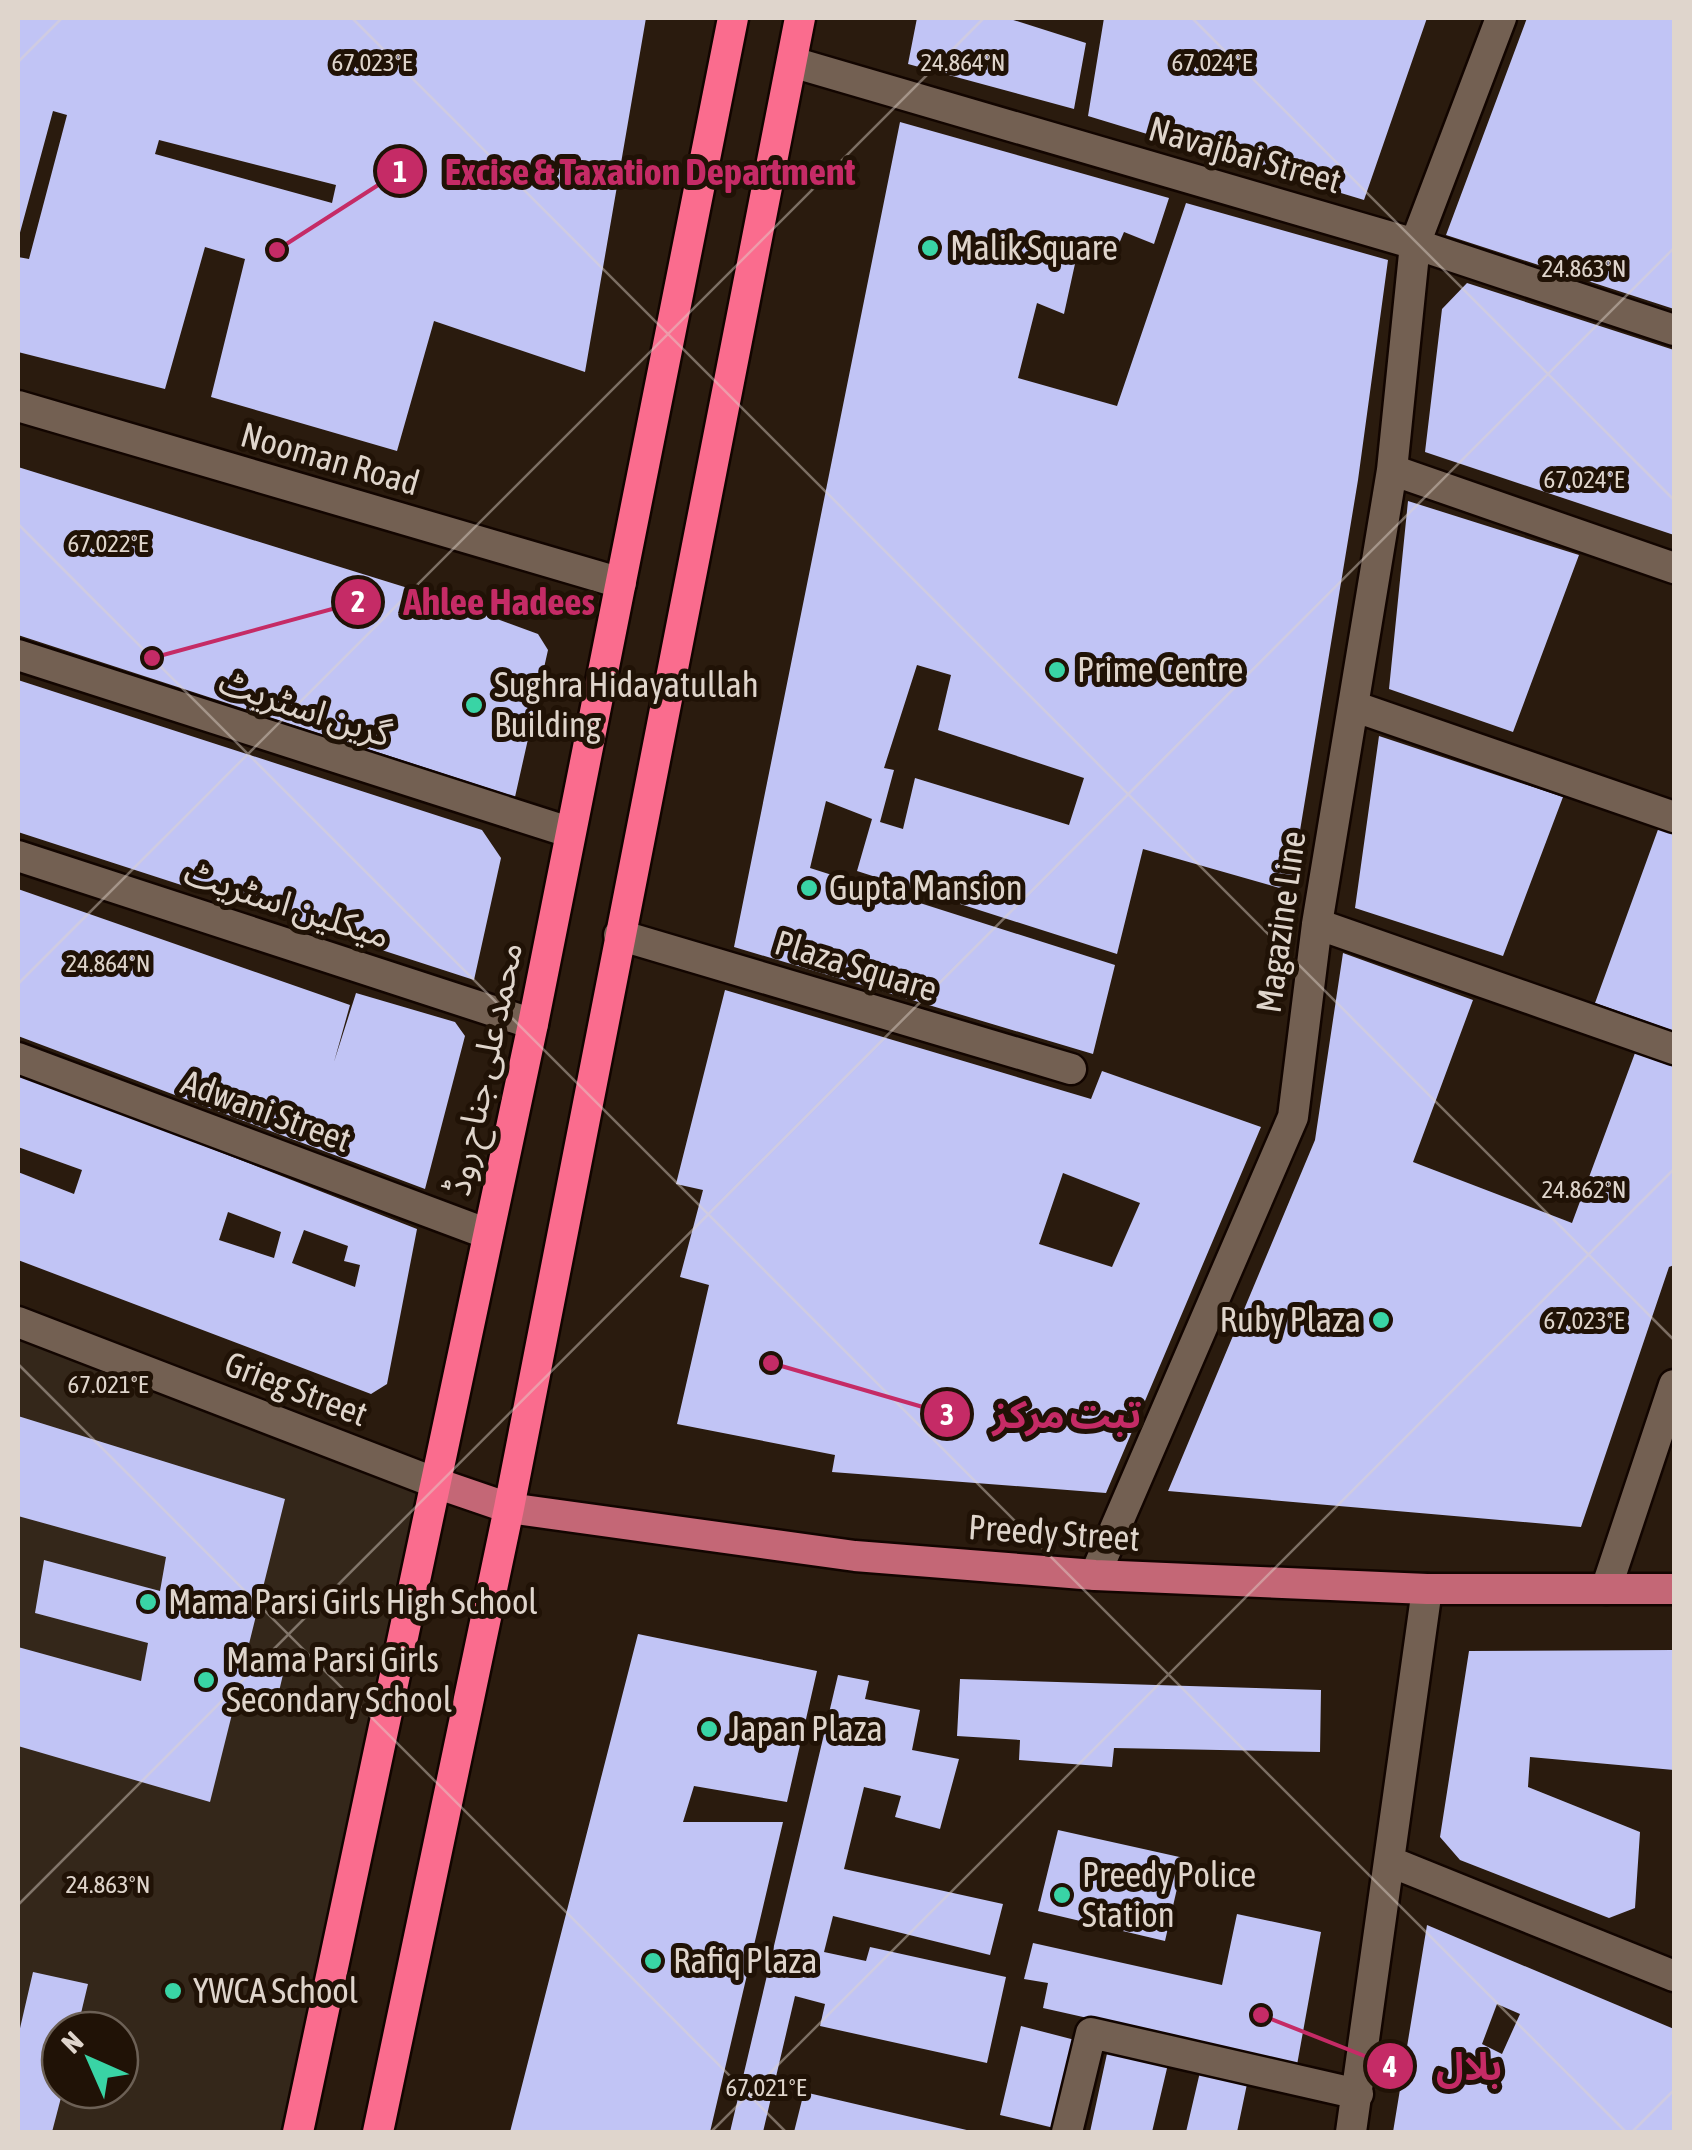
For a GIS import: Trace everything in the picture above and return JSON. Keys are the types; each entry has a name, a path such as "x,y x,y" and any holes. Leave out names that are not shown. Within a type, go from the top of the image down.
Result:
{"highway":[{"name":"محمد علی جناح روڈ","path":"298,2132 533,1024 733,18"},
{"path":"378,2132 509,1508 800,18"}],"main road":[{"name":"Preedy Street","path":"436,1483 509,1508 855,1556 1094,1575 1427,1588 1674,1589"}],"street":[{"name":"Magazine Line","path":"1094,1575 1293,1118 1316,924 1392,470 1415,244 1501,18"},
{"name":"Navajbai Street","path":"792,62 1415,244 1674,330"},
{"name":"Nooman Road","path":"18,406 621,583"},
{"path":"1392,470 1674,568"},
{"name":"گرین اسٹریٹ","path":"18,655 569,832"},
{"path":"1353,706 1674,817"},
{"name":"میکلین اسٹریٹ","path":"18,856 533,1024"},
{"path":"1316,924 1674,1049"},
{"name":"Plaza Square","path":"619,934 1070,1069"},
{"name":"Adwani Street","path":"18,1058 488,1234"},
{"name":"Grieg Street","path":"18,1322 436,1483"},
{"path":"1606,1589 1674,1385"},
{"path":"1351,2132 1427,1588"},
{"path":"1391,1862 1674,1976"},
{"path":"1068,2132 1090,2033 1358,2094"}],"shaded area":[{"name":"Mama Parsi Girls Secondary School","path":"18,1322 436,1483 298,2132 18,2132"}],"building":[{"path":"18,18 646,18 585,372 434,321 397,451 211,397 245,259 205,247 165,389 18,352 18,257 29,259 67,115 53,111 18,240","holes":["159,140 336,185 332,203 155,154"]},
{"path":"917,18 1007,18 1086,43 1074,109 908,64"},
{"path":"1104,18 1427,18 1364,200 1088,116"},
{"path":"1527,18 1674,18 1674,309 1446,235"},
{"path":"900,122 1169,198 1154,244 1124,232 1115,253 1080,241 1064,314 1037,303 1018,378 1117,406 1186,203 1388,260 1358,480 1290,891 1143,849 1117,954 857,871 872,819 826,801 810,868 1115,965 1093,1054 734,947","holes":["917,665 951,675 938,730 1084,778 1069,825 915,778 903,829 880,822 894,770 884,768"]},
{"path":"1467,283 1674,350 1674,535 1425,452 1442,309"},
{"path":"18,467 440,598 538,634 548,650 515,797 18,635"},
{"path":"1408,501 1579,555 1513,732 1389,689"},
{"path":"18,680 482,830 501,858 474,980 18,832"},
{"path":"1379,736 1563,797 1503,956 1355,908"},
{"path":"1660,824 1674,830 1674,1031 1595,1003"},
{"path":"18,889 350,1005 334,1062 356,993 455,1022 465,1036 425,1189 18,1036"},
{"name":"Ruby Plaza","path":"1343,953 1473,1000 1413,1162 1572,1223 1635,1053 1674,1067 1674,1265 1669,1267 1581,1527 1168,1491 1315,1140"},
{"path":"725,990 1091,1099 1102,1071 1261,1127 1106,1493 832,1472 835,1455 677,1424 709,1285 680,1277 703,1190 676,1184","holes":["1063,1173 1140,1203 1112,1267 1039,1244"]},
{"path":"18,1073 417,1229 387,1384 371,1394 18,1260 18,1172 74,1194 82,1170 18,1147","holes":["228,1212 281,1232 274,1258 219,1240","304,1230 348,1246 344,1261 360,1265 355,1287 292,1263"]},
{"name":"Mama Parsi Girls High School","path":"18,1416 285,1499 246,1656 285,1666 277,1700 238,1690 210,1802 18,1746 18,1647 141,1681 148,1643 35,1613 44,1560 160,1591 166,1557 18,1516"},
{"name":"Rafiq Plaza","path":"638,1634 817,1671 787,1802 694,1786 683,1822 783,1822 710,2132 510,2132"},
{"path":"1674,1650 1674,1770 1530,1757 1528,1787 1640,1832 1635,1908 1609,1918 1460,1860 1440,1837 1469,1651"},
{"path":"838,1675 869,1681 865,1699 920,1710 912,1750 959,1759 940,1829 895,1817 901,1796 864,1787 844,1869 1003,1904 990,1955 833,1916 824,1952 866,1961 870,1947 1006,1977 987,2063 820,2026 825,2004 795,1996 763,2132 730,2132"},
{"path":"960,1679 1321,1690 1320,1752 1114,1748 1112,1767 1019,1760 1020,1740 957,1736"},
{"path":"1058,1830 1184,1858 1165,1941 1038,1911"},
{"path":"1237,1914 1321,1932 1297,2065 1043,2008 1048,1983 1024,1979 1033,1943 1222,1985"},
{"path":"1427,1925 1674,2029 1674,2132 1393,2132","holes":["1497,2004 1520,2014 1502,2054 1482,2044"]},
{"path":"33,1972 88,1984 82,2010 40,2010 40,2110 58,2110 52,2132 18,2132 18,2037"},
{"path":"1021,2026 1075,2040 1054,2128 1000,2115"},
{"path":"1108,2049 1168,2064 1152,2132 1090,2132"},
{"path":"1200,2072 1247,2084 1237,2132 1186,2132"},
{"path":"804,2092 971,2131 971,2132 794,2132"}],"place":[{"name":"Malik Square","path":"930,248"},
{"name":"Excise & Taxation Department","path":"277,250"},
{"name":"Ahlee Hadees","path":"152,658"},
{"name":"Prime Centre","path":"1057,670"},
{"name":"Sughra Hidayatullah Building","path":"474,705"},
{"name":"Gupta Mansion","path":"809,888"},
{"name":"Ruby Plaza","path":"1381,1320"},
{"name":"تبت مرکز","path":"771,1363"},
{"name":"Mama Parsi Girls High School","path":"148,1602"},
{"name":"Mama Parsi Girls Secondary School","path":"206,1680"},
{"name":"Japan Plaza","path":"709,1729"},
{"name":"Preedy Police Station","path":"1062,1895"},
{"name":"Rafiq Plaza","path":"653,1961"},
{"name":"YWCA School","path":"173,1991"},
{"name":"بلال","path":"1261,2015"}]}
